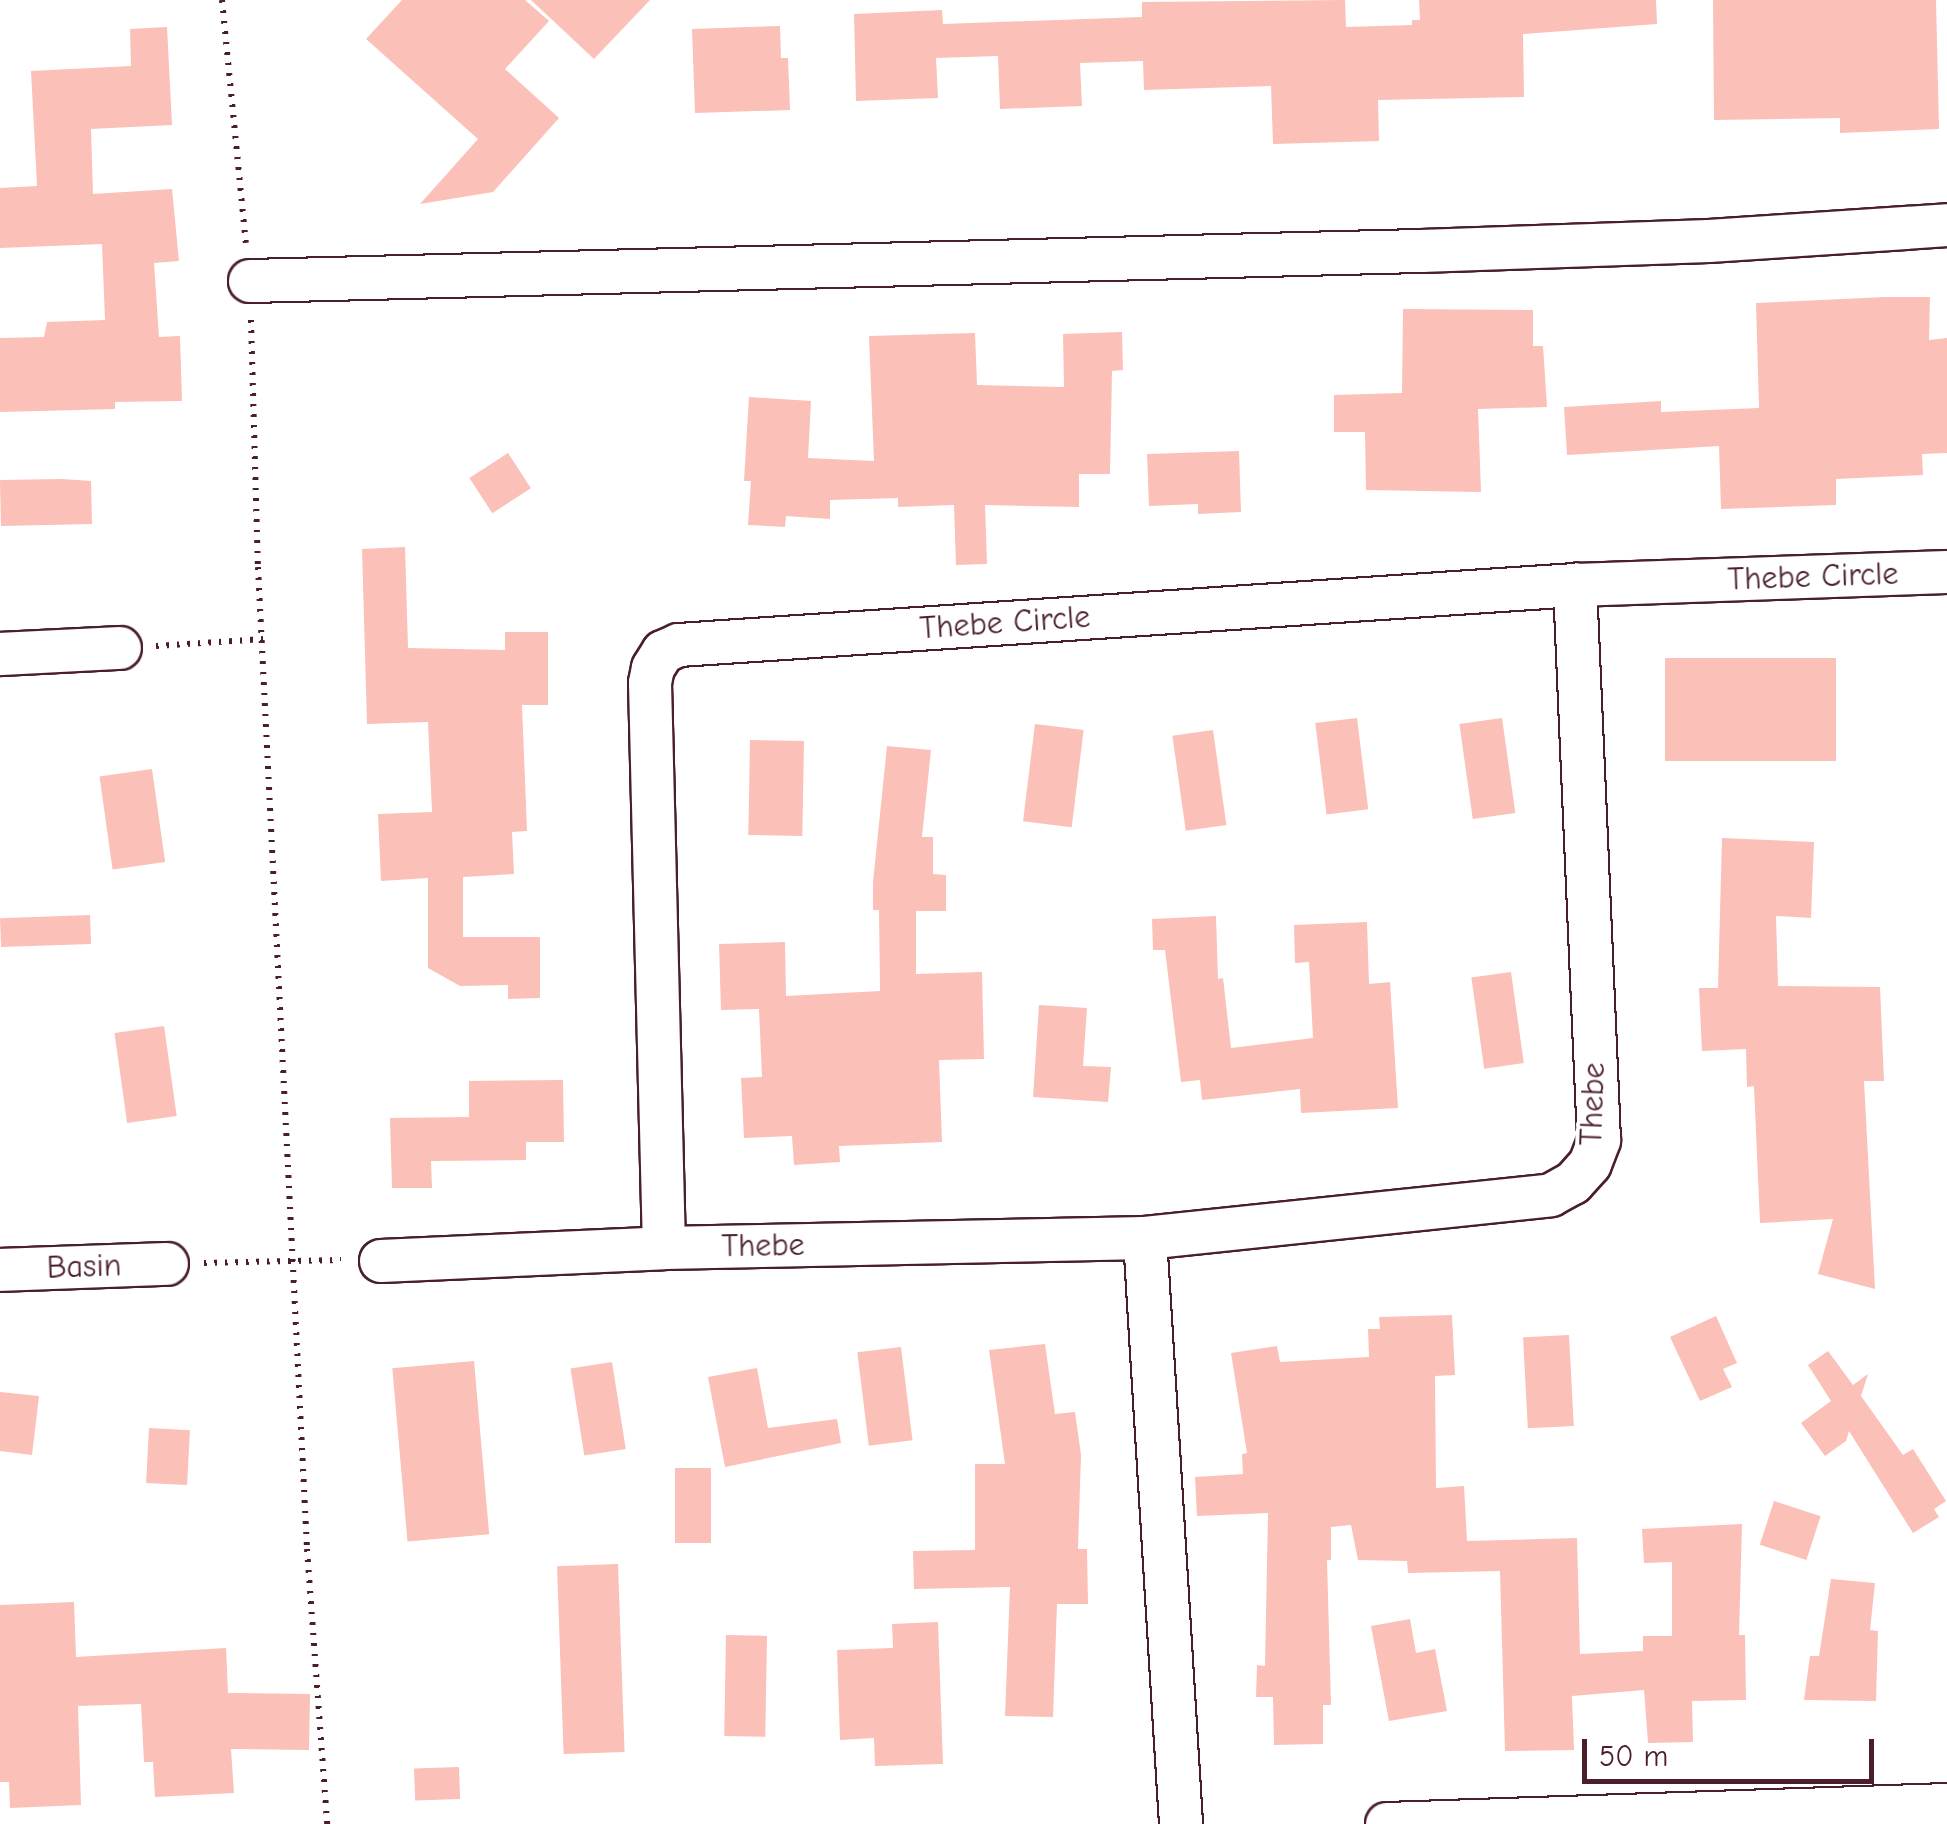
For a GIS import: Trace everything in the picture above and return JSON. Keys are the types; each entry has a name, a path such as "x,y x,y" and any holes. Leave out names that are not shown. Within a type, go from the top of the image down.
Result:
{"street":[{"path":"250,282 1421,251 1709,241 1947,225"},
{"name":"Thebe Circle","path":"664,1248 650,683 653,668 663,652 679,645 1574,586 1947,572"},
{"name":"Thebe","path":"381,1261 664,1248 1145,1238 1551,1195 1574,1183 1590,1164 1599,1140 1574,586"},
{"path":"0,654 120,648"},
{"path":"1145,1238 1181,1824"},
{"name":"Basin","path":"0,1270 167,1264"},
{"path":"1388,1824 1947,1804"}],"path":[{"path":"222,0 250,282 306,1550 327,1824"},
{"path":"120,648 264,639"},
{"path":"167,1264 381,1261"}],"building":[{"path":"402,0 525,0 549,21 505,69 559,118 493,192 420,204 478,139 366,39"},
{"path":"531,0 650,0 594,59"},
{"path":"1345,0 1346,27 1412,25 1412,20 1420,20 1419,0 1656,0 1657,24 1523,34 1524,97 1378,100 1379,141 1273,144 1271,86 1144,90 1143,61 1080,63 1082,106 1000,109 998,56 936,58 938,98 856,101 854,14 942,10 943,24 1142,17 1142,2"},
{"path":"1713,0 1936,0 1939,129 1840,133 1840,118 1714,120"},
{"path":"780,26 781,58 788,58 790,110 695,113 692,29"},
{"path":"167,27 172,125 91,129 93,194 172,189 179,261 154,263 159,337 180,336 182,401 115,402 115,409 0,412 0,338 44,337 47,322 105,320 102,244 0,248 0,188 37,186 31,71 131,66 130,29"},
{"path":"1930,297 1929,340 1947,338 1947,453 1922,454 1923,475 1836,479 1836,505 1721,509 1719,446 1567,455 1564,407 1661,401 1661,412 1759,408 1756,303"},
{"path":"1403,309 1533,310 1533,346 1543,346 1547,407 1478,409 1481,492 1366,490 1365,432 1334,432 1334,395 1402,393"},
{"path":"1122,332 1123,370 1112,371 1110,474 1079,474 1079,507 985,505 987,564 956,565 954,505 898,507 898,498 830,500 830,519 786,516 785,527 748,525 751,481 744,481 749,397 811,401 808,458 874,461 869,336 975,333 977,385 1064,387 1063,334"},
{"path":"1239,451 1241,512 1198,514 1198,504 1149,506 1147,454"},
{"path":"508,453 531,488 492,513 469,478"},
{"path":"0,480 91,481 92,524 1,526"},
{"path":"405,547 408,648 505,650 505,632 548,632 548,705 522,705 527,831 512,832 514,874 463,877 463,937 540,937 540,998 508,999 508,985 460,986 428,968 428,878 381,881 378,814 432,812 428,722 367,724 362,549"},
{"path":"1665,658 1836,658 1836,761 1665,761"},
{"path":"1357,718 1368,809 1327,814 1315,723"},
{"path":"1502,718 1515,813 1473,819 1459,724"},
{"path":"1035,724 1084,730 1072,827 1023,821"},
{"path":"1213,730 1226,825 1186,831 1172,736"},
{"path":"750,740 804,741 802,836 748,835"},
{"path":"887,746 931,750 922,837 933,837 933,874 946,875 946,911 916,911 916,974 982,972 984,1059 939,1060 942,1142 839,1146 840,1162 794,1165 792,1136 744,1138 741,1078 762,1077 759,1009 721,1010 719,944 785,942 786,996 880,991 879,910 873,910 873,882"},
{"path":"152,769 165,862 113,869 100,776"},
{"path":"1722,838 1814,842 1811,918 1776,916 1778,986 1880,987 1884,1081 1864,1081 1875,1289 1818,1274 1833,1219 1760,1223 1754,1086 1747,1087 1746,1049 1702,1051 1699,988 1718,988"},
{"path":"90,915 91,944 1,947 0,918"},
{"path":"1216,916 1218,979 1223,978 1231,1048 1313,1038 1309,962 1295,963 1294,925 1367,922 1369,984 1390,982 1398,1108 1301,1113 1300,1089 1202,1100 1200,1080 1181,1082 1165,950 1153,950 1152,919"},
{"path":"1511,972 1524,1063 1484,1069 1471,978"},
{"path":"1039,1005 1087,1008 1083,1066 1111,1067 1108,1102 1033,1097"},
{"path":"164,1026 177,1116 127,1123 114,1033"},
{"path":"563,1080 564,1142 526,1142 526,1160 431,1161 432,1188 392,1188 390,1118 469,1117 469,1081"},
{"path":"1452,1315 1455,1375 1435,1376 1436,1488 1464,1486 1467,1541 1577,1538 1580,1654 1643,1651 1643,1636 1672,1636 1672,1562 1644,1563 1642,1529 1742,1524 1739,1635 1745,1635 1746,1700 1692,1701 1693,1742 1648,1743 1644,1690 1572,1696 1574,1750 1505,1751 1500,1571 1408,1573 1407,1561 1358,1560 1351,1525 1331,1527 1331,1560 1327,1560 1331,1705 1323,1705 1323,1744 1274,1745 1273,1697 1256,1697 1257,1665 1265,1666 1268,1513 1197,1516 1195,1477 1243,1474 1242,1454 1247,1453 1231,1353 1277,1346 1280,1362 1369,1357 1368,1329 1380,1329 1379,1317"},
{"path":"1716,1316 1737,1363 1723,1369 1732,1387 1700,1401 1670,1337"},
{"path":"1569,1335 1574,1426 1528,1428 1523,1337"},
{"path":"1045,1344 1055,1414 1075,1412 1081,1455 1078,1549 1087,1549 1088,1604 1057,1604 1053,1717 1005,1716 1010,1587 914,1589 913,1551 975,1550 975,1464 1005,1464 989,1350"},
{"path":"901,1347 912,1440 869,1446 857,1352"},
{"path":"1828,1351 1853,1385 1868,1374 1861,1396 1903,1455 1913,1449 1946,1501 1934,1509 1939,1517 1913,1533 1849,1431 1846,1441 1825,1456 1801,1423 1831,1401 1808,1365"},
{"path":"474,1361 489,1534 407,1541 392,1368"},
{"path":"612,1362 626,1449 584,1455 571,1369"},
{"path":"757,1368 768,1428 837,1419 841,1443 725,1467 708,1377"},
{"path":"0,1392 39,1396 32,1455 0,1451"},
{"path":"149,1428 190,1430 187,1485 146,1483"},
{"path":"675,1468 711,1468 711,1543 675,1543"},
{"path":"1774,1501 1821,1516 1806,1560 1760,1545"},
{"path":"618,1564 625,1752 564,1754 557,1566"},
{"path":"1831,1579 1875,1583 1870,1630 1878,1631 1876,1701 1804,1700 1810,1656 1819,1656"},
{"path":"74,1602 76,1657 226,1648 228,1693 310,1694 309,1750 231,1749 234,1793 155,1797 153,1762 144,1762 141,1704 78,1706 81,1805 10,1808 9,1782 0,1782 0,1605"},
{"path":"1410,1619 1416,1653 1435,1649 1447,1711 1389,1721 1371,1626"},
{"path":"938,1622 943,1764 875,1766 874,1738 840,1740 837,1650 893,1648 892,1624"},
{"path":"726,1635 767,1636 765,1737 724,1736"},
{"path":"459,1767 460,1799 415,1801 414,1769"}]}
